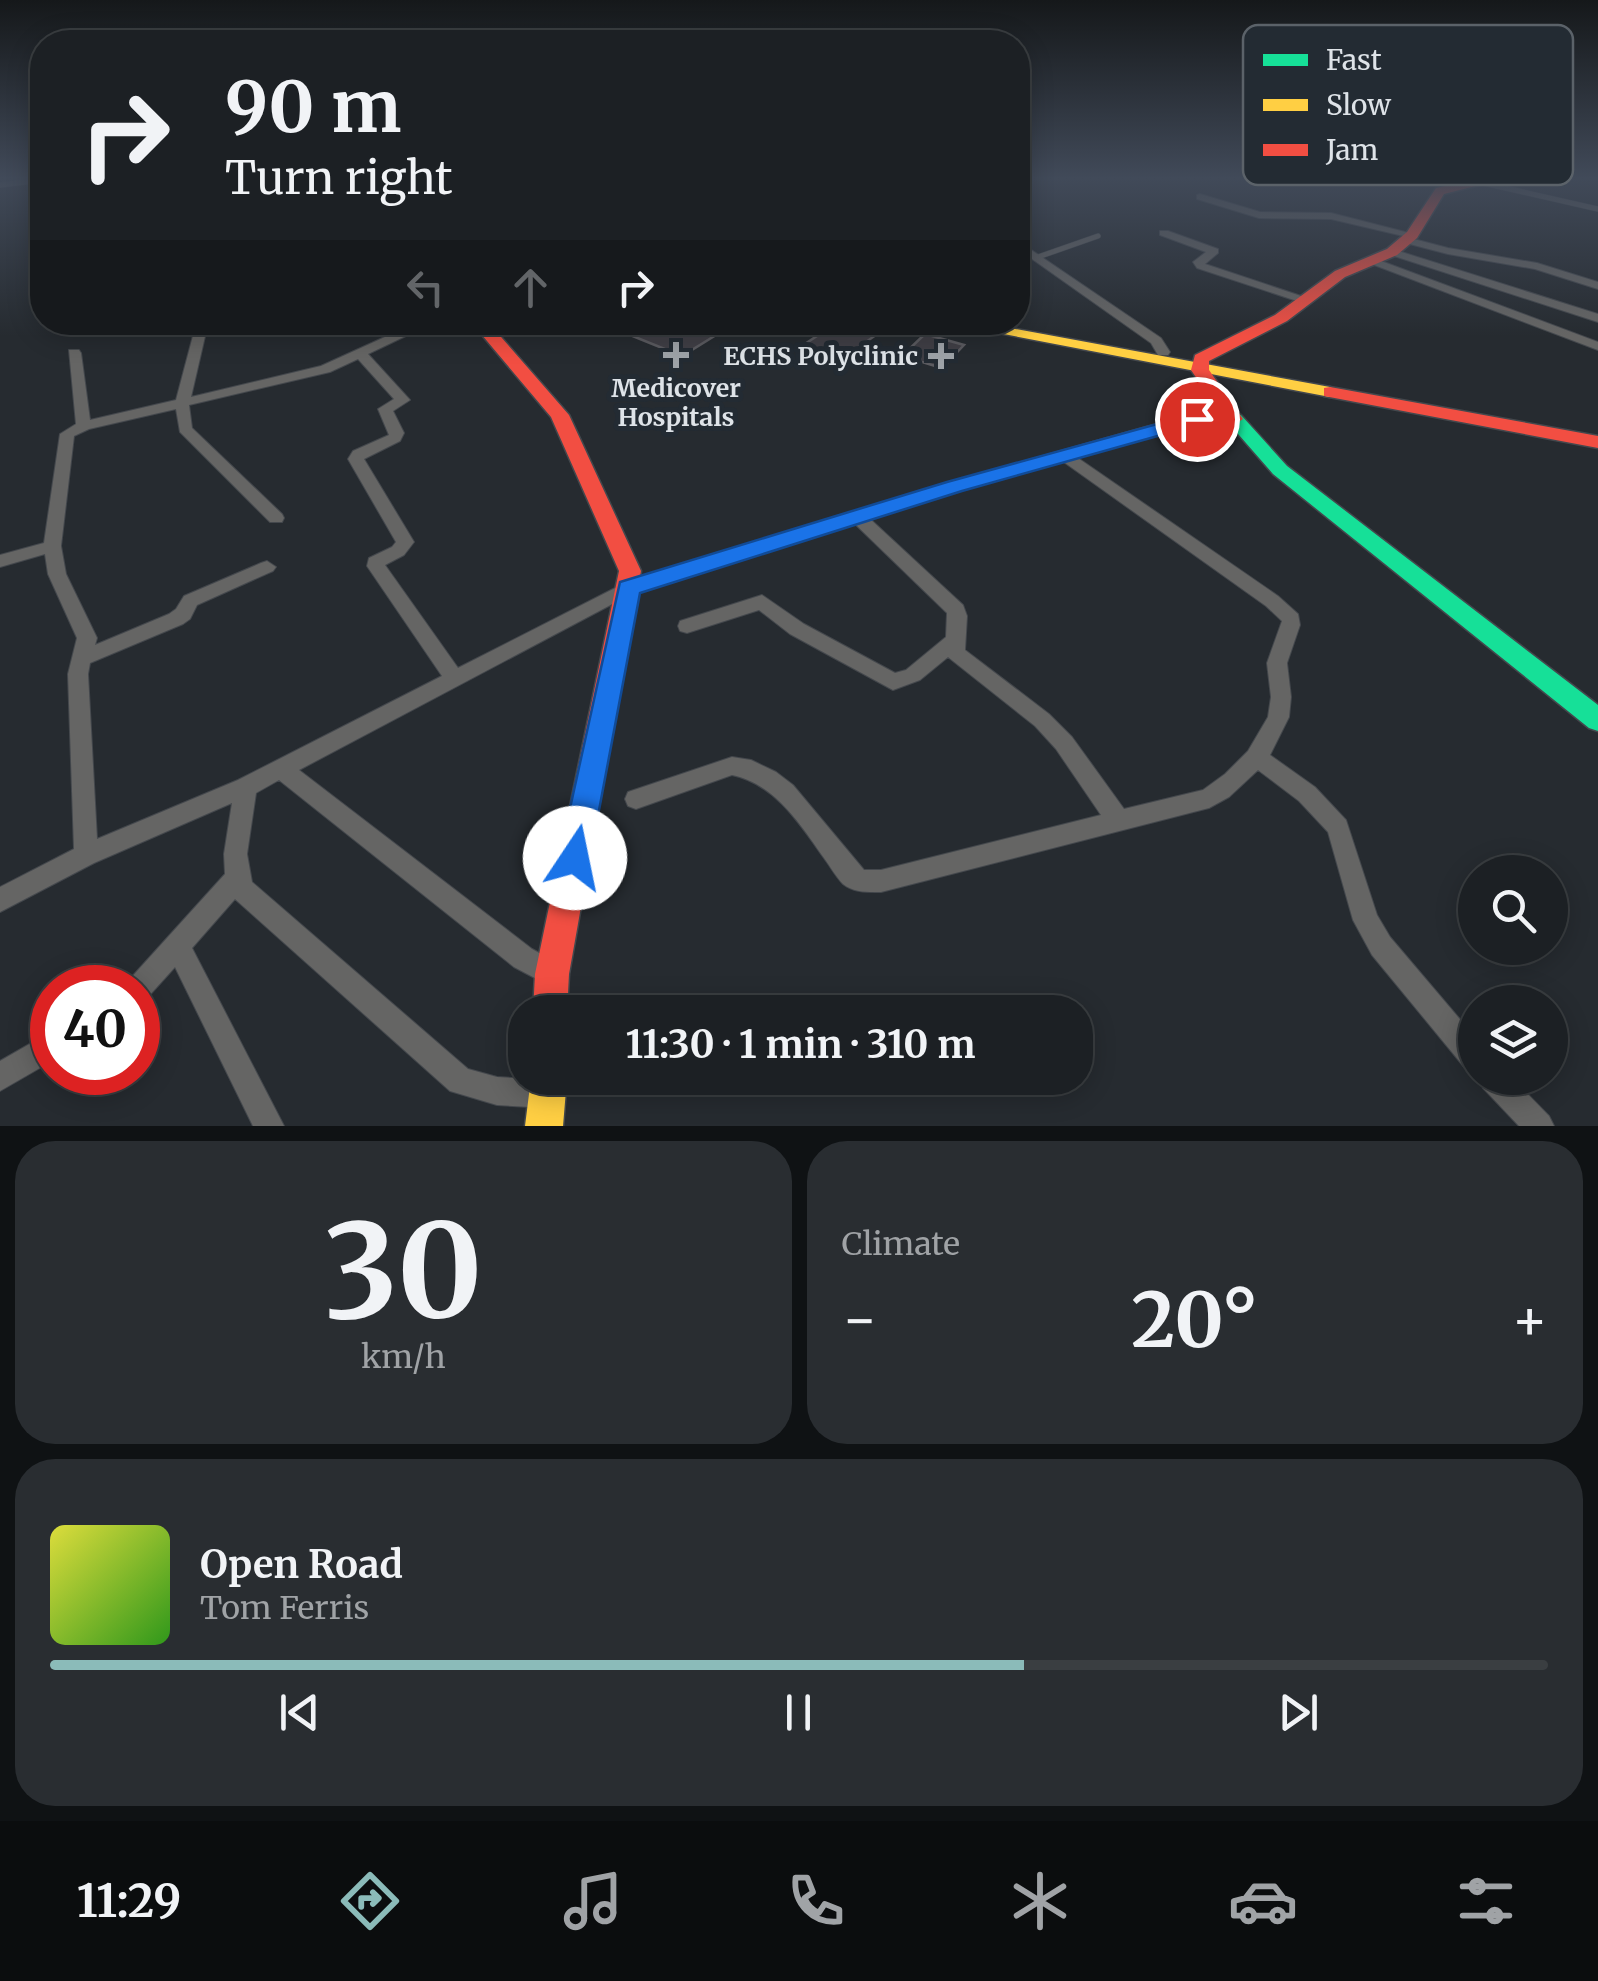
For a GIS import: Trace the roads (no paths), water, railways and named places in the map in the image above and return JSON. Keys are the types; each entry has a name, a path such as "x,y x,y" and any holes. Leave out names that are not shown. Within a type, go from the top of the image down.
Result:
{"street":[{"path":"1362,231 1598,346"},
{"path":"1201,365 1280,318 1340,274 1396,247 1408,231"},
{"path":"1164,233 1214,251 1199,262 1201,266 1304,298"},
{"path":"1396,247 1537,266 1598,286"},
{"path":"1396,247 1598,318"},
{"path":"1030,254 1145,332 1163,352"},
{"path":"1030,327 1163,352 1201,365 1598,442"},
{"path":"199,335 182,403 184,430 245,484 276,518"},
{"path":"86,855 78,674 87,638 83,622 57,574 52,546 68,434 84,426 296,378 362,356 403,335"},
{"path":"490,335 560,415 626,558 629,588 551,995"},
{"path":"1025,335 1598,432"},
{"path":"74,353 84,426"},
{"path":"362,356 403,400 385,409 398,433 395,438 366,450 356,459 405,542 375,562 376,566 454,678"},
{"path":"1201,365 1230,412 1280,470 1598,720"},
{"path":"0,900 86,855 281,769 629,588 1064,455 1230,412"},
{"path":"636,799 732,766 746,767 784,793 852,876 881,882 1209,798 1230,786 1258,758 1281,710 1277,666 1291,619 1064,455"},
{"path":"857,516 956,610 956,654 1042,720 1064,743 1118,820"},
{"path":"0,562 52,546"},
{"path":"84,658 176,619 184,614 190,600 266,568"},
{"path":"687,626 762,602 796,628 893,682 913,675 953,642"},
{"path":"1258,758 1307,794 1338,827 1366,920 1380,946 1458,1038"},
{"path":"281,769 523,958 552,974"},
{"path":"160,966 236,880 246,786"},
{"path":"236,880 460,1081 508,1090"},
{"path":"178,947 269,1126"},
{"path":"0,1077 30,1059"},
{"path":"544,1126 547,1095"},
{"path":"1509,1095 1539,1126"}],"lane":[{"path":"1035,258 1098,236"}],"place":[{"name":"Medicover Hospitals","path":"676,355"},
{"name":"ECHS Polyclinic","path":"941,356"}]}
